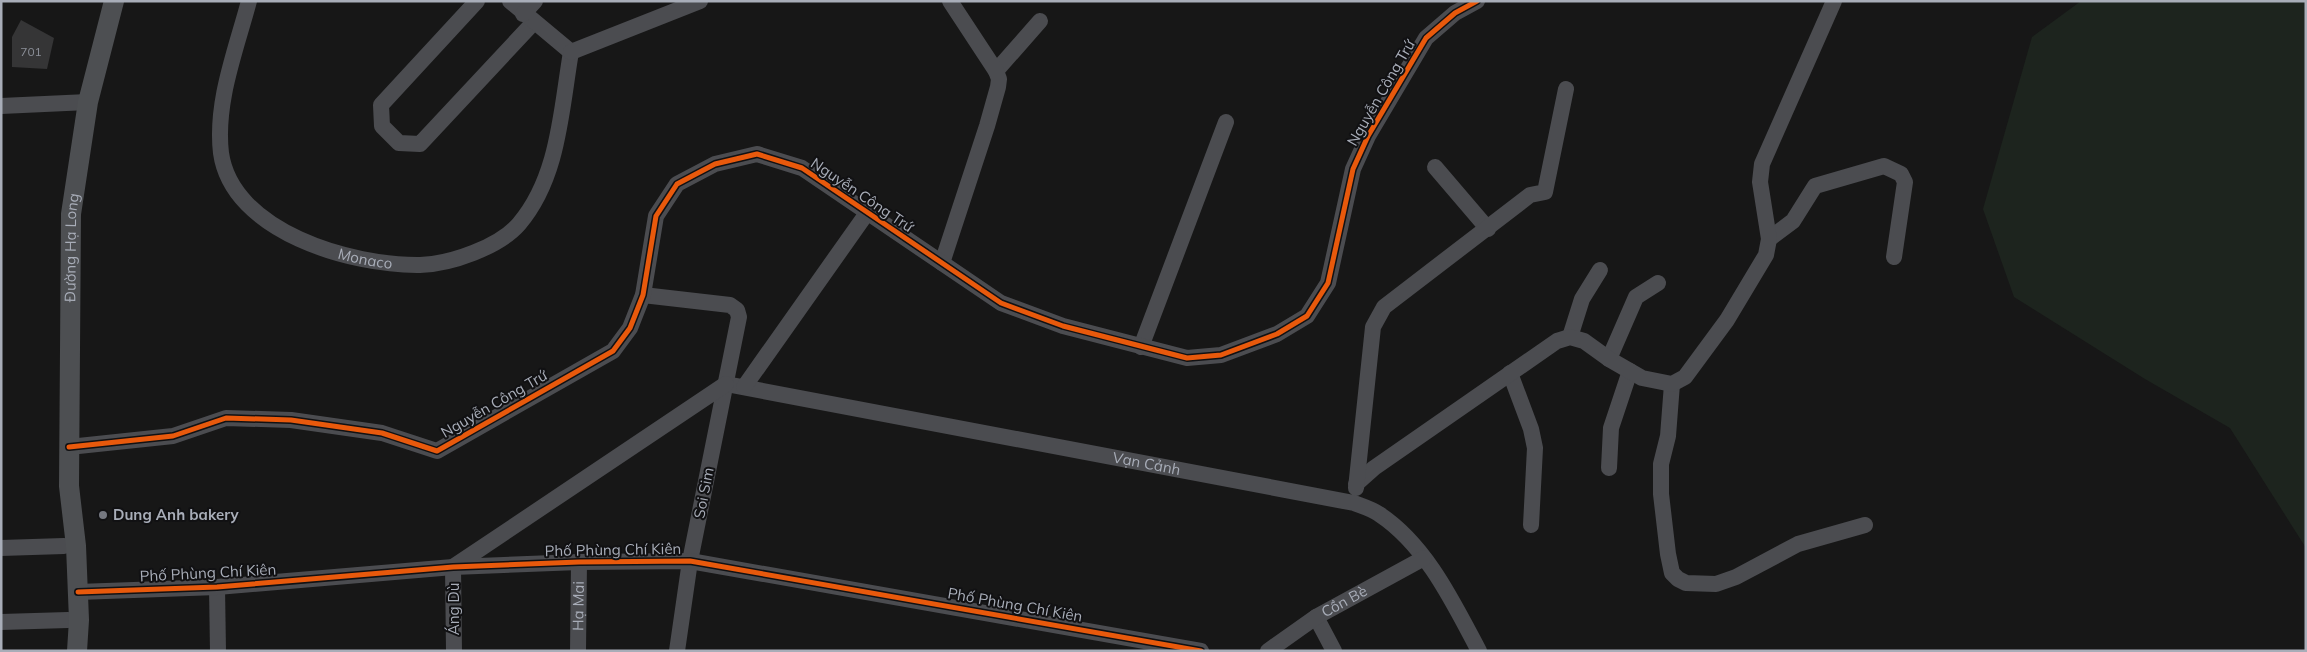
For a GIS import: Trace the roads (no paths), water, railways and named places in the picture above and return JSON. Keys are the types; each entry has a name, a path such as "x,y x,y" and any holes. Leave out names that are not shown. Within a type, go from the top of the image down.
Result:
{"main road":[{"name":"Đường Hạ Long","path":"75,651 78,592 76,546 70,498 69,447 71,214 88,102 114,1"},
{"name":"Đường Hạ Long","path":"70,498 64,546 68,620 75,651"}],"street":[{"name":"Monaco","path":"249,1 220,111 221,154 236,193 269,221 308,243 367,260 422,265 470,255 506,237 519,224 533,205 551,162 571,52"},
{"path":"477,1 380,105 382,126 399,143 420,144 528,18 535,1"},
{"path":"510,1 571,52 700,1"},
{"path":"942,263 996,95 999,79 996,71 950,1"},
{"name":"Nguyễn Công Trứ","path":"69,447 173,436 226,418 291,420 382,433 437,451 613,351 630,328 643,295 656,216 677,184 715,164 757,154 802,168 1001,303 1062,326 1187,358 1221,355 1277,334 1307,316 1328,284 1353,170 1368,136 1426,38 1455,13 1477,1"},
{"path":"1356,484 1374,468 1557,341 1570,337 1584,341 1608,359 1642,378 1672,384 1685,377 1727,320 1766,255 1768,239 1760,182 1762,164 1834,1"},
{"path":"996,71 1040,21"},
{"path":"1354,503 1373,327 1378,315 1384,307 1530,195 1547,190 1566,89"},
{"path":"1,106 88,102"},
{"path":"1141,347 1226,122"},
{"path":"1768,239 1793,221 1815,186 1884,166 1901,174 1905,182 1894,257"},
{"path":"1435,167 1488,229"},
{"path":"453,568 726,384 744,387 867,213"},
{"path":"1570,337 1582,299 1600,270"},
{"path":"1608,359 1636,297 1658,283"},
{"name":"Soi Sim","path":"643,295 730,305 737,310 738,317 690,561 677,651"},
{"path":"1609,468 1611,428 1630,371"},
{"path":"1510,373 1531,429 1535,448 1531,525"},
{"path":"1672,384 1668,436 1661,464 1661,494 1668,554 1672,573 1678,579 1686,583 1716,584 1736,577 1798,544 1865,525"},
{"name":"Vạn Cảnh","path":"744,387 1354,503 1378,513 1396,528 1424,558 1451,599 1479,651"},
{"path":"1,548 64,546"},
{"name":"Cồn Bè","path":"1268,651 1316,618 1424,558"},
{"name":"Phố Phùng Chí Kiên","path":"78,592 216,587 453,568 579,562 690,561 1202,651"},
{"name":"Hạ Mai","path":"578,651 579,562"},
{"name":"Áng Dù","path":"453,568 454,651"},
{"path":"216,587 218,651"},
{"path":"1316,618 1334,651"},
{"path":"1,622 68,620"}],"place":[{"name":"Dung Anh bakery","path":"103,515"}]}
